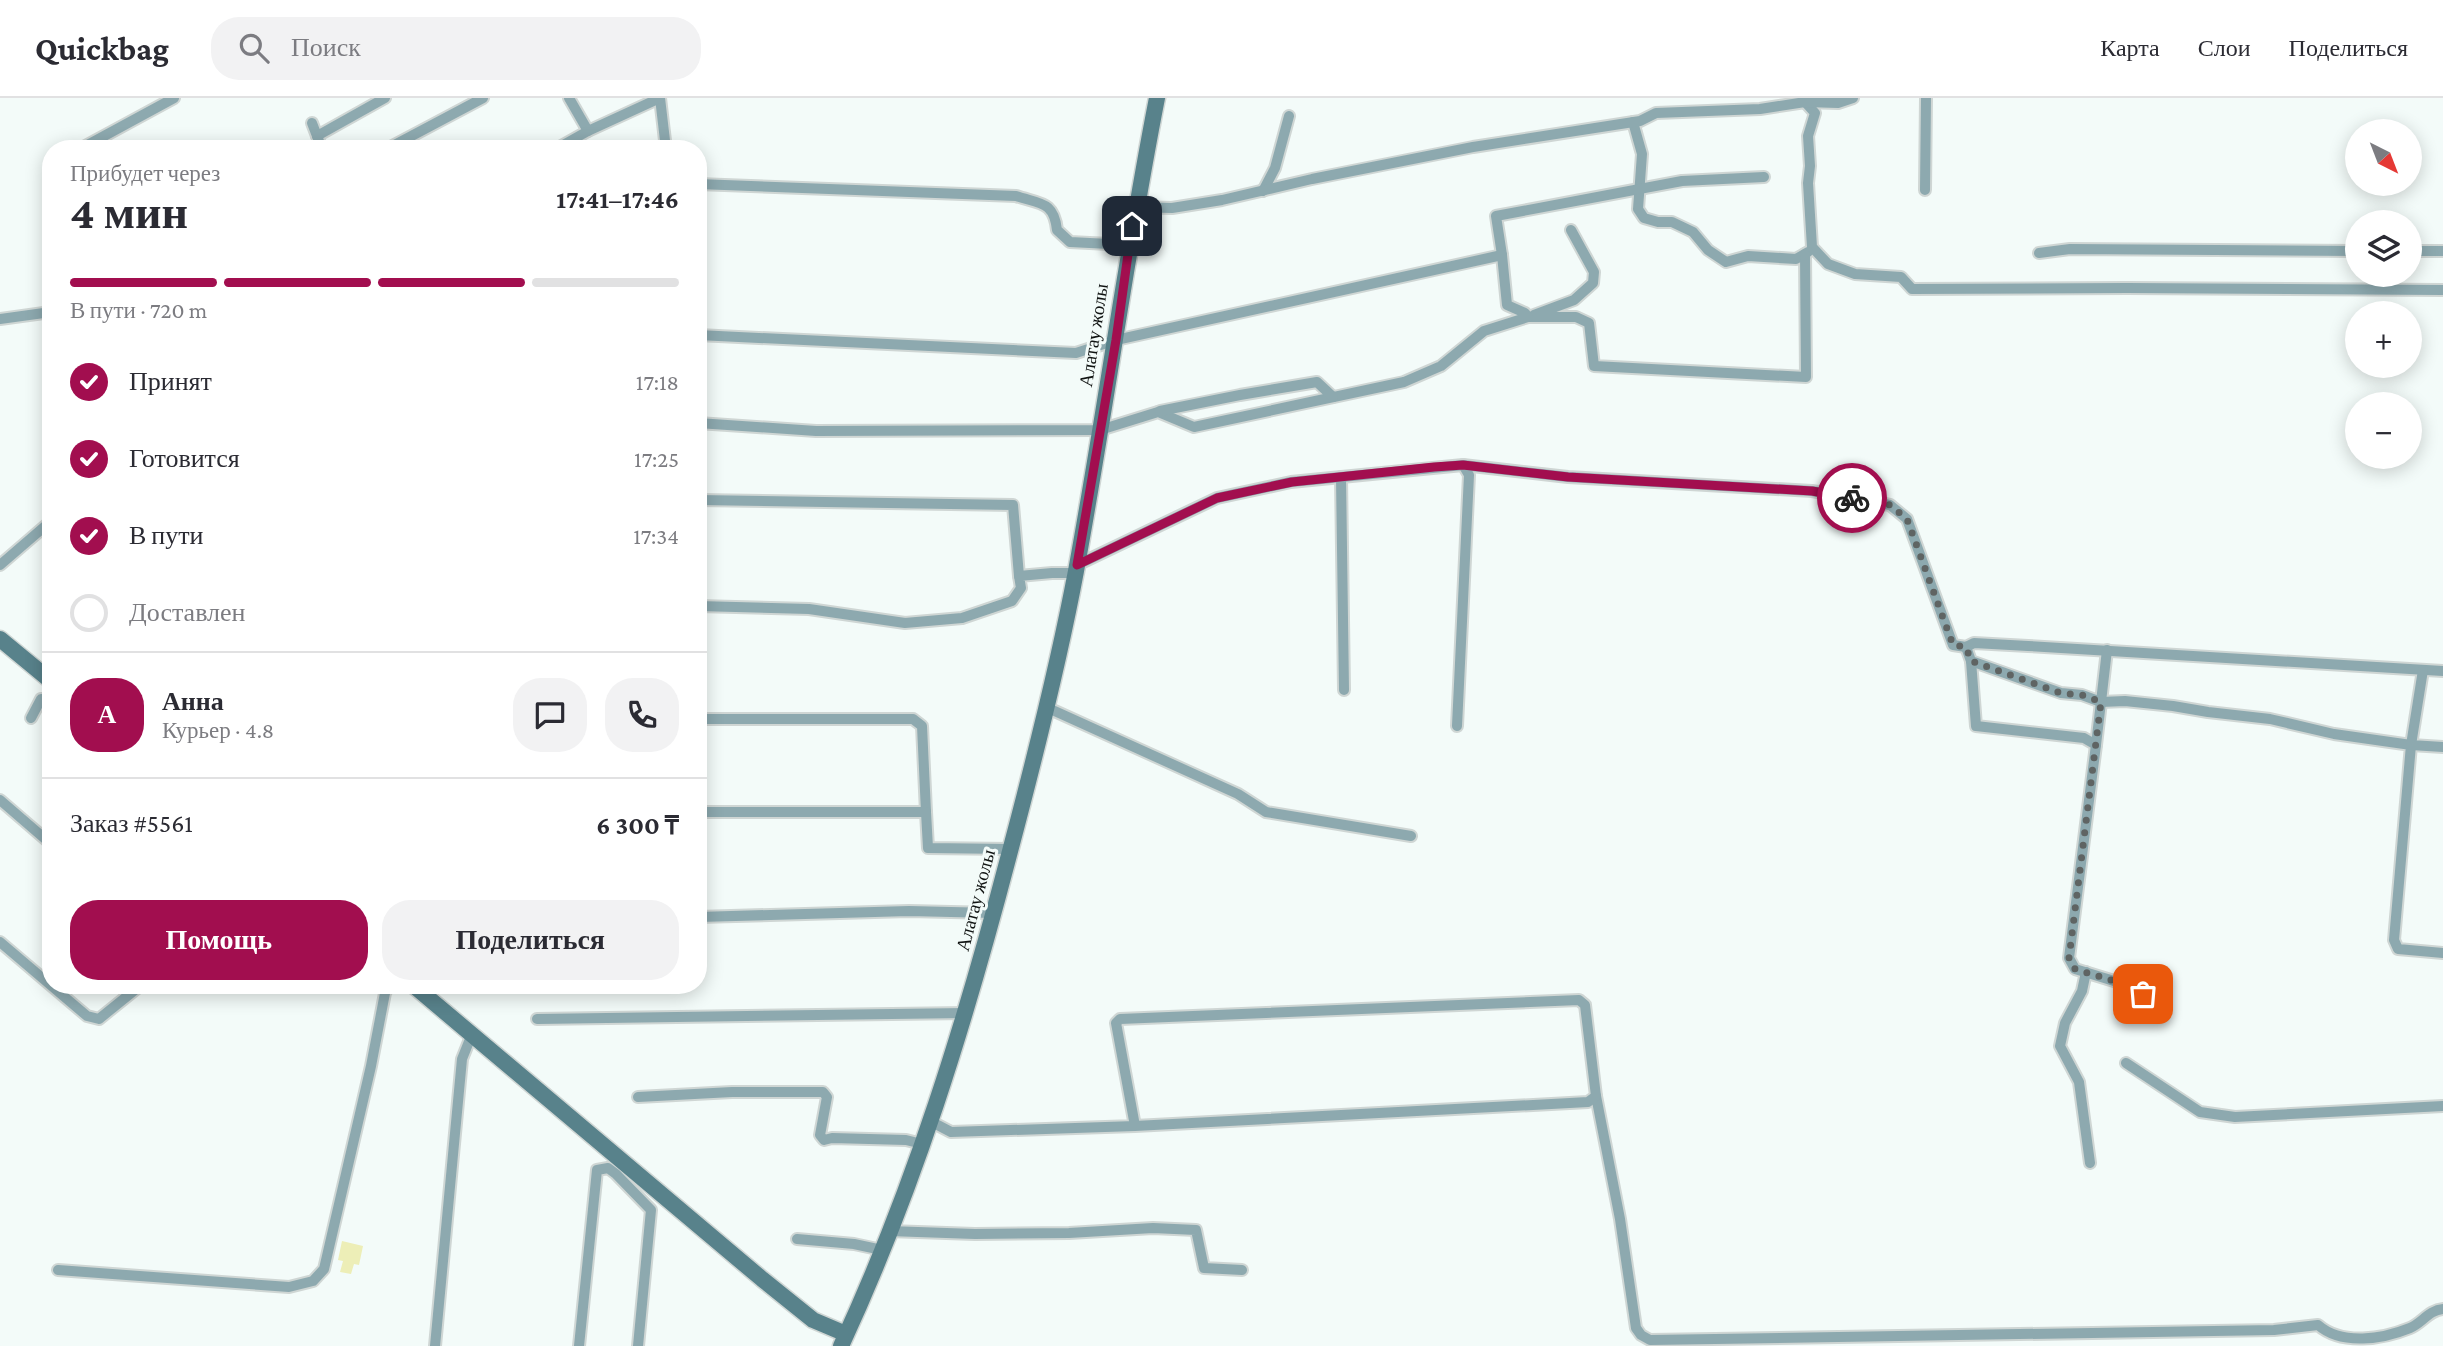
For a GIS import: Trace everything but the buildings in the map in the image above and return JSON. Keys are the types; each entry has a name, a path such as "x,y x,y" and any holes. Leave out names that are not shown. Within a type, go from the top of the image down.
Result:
{"main road":[{"name":"Алатау жолы","path":"882,1250 922,1144 966,1013 1048,708 1077,564 1116,340 1135,207 1157,98"},
{"path":"0,639 42,674"},
{"path":"424,994 762,1279 813,1320 844,1340 882,1250"}],"street":[{"path":"97,140 174,98"},
{"path":"317,136 385,98"},
{"path":"404,140 483,98"},
{"path":"569,98 588,131"},
{"path":"572,140 660,98 665,140"},
{"path":"1135,207 1172,208 1473,147 1633,122 1657,113 1760,109 1805,102 1838,103 1853,98"},
{"path":"1925,190 1926,98"},
{"path":"1764,177 1682,181 1496,216 1507,305 1528,317 1576,317 1589,323 1594,366 1806,377 1810,166 1808,136 1815,113 1805,102"},
{"path":"1262,191 1275,168 1289,116"},
{"path":"1633,122 1642,154 1638,209 1644,218 1672,222 1693,232 1708,250 1726,262 1748,256 1796,259 1809,251"},
{"path":"312,123 319,140"},
{"path":"707,184 1016,196 1047,205 1056,216 1057,230 1070,242 1129,246"},
{"path":"1158,412 1194,427 1404,382 1441,366 1484,331 1574,300 1594,283 1594,272 1571,230"},
{"path":"2039,253 2070,250 2345,251"},
{"path":"1809,251 1828,264 1855,274 1901,277 1912,289 2443,290"},
{"path":"2422,251 2443,251"},
{"path":"707,335 1076,353 1116,340 1502,255"},
{"path":"0,319 42,313"},
{"path":"707,424 816,431 1100,430 1158,412 1317,382 1333,397"},
{"path":"1020,576 1052,573 1077,564 1217,498 1292,482 1463,465 1568,477 1812,491 1890,505 1907,519 1953,645 1966,647 1974,643 2107,650 2443,671"},
{"path":"1457,726 1469,475 1463,465"},
{"path":"1341,477 1344,690"},
{"path":"707,500 1013,505 1021,588 1012,601 962,618 905,623 809,610 707,606"},
{"path":"0,565 42,529"},
{"path":"1966,647 1971,661 1976,726 2084,738 2096,745"},
{"path":"2107,650 2069,958 2075,969 2127,985 2143,994"},
{"path":"1971,661 2061,693 2082,695 2101,702 2125,701 2174,706 2270,719 2334,734 2411,746 2443,747"},
{"path":"2423,670 2411,746 2394,940 2398,949 2443,953"},
{"path":"32,718 42,699"},
{"path":"1048,708 1238,794 1266,812 1411,836"},
{"path":"707,719 913,719 922,726 928,848 1010,849"},
{"path":"0,800 42,836"},
{"path":"707,812 926,812"},
{"path":"707,917 909,911 993,913"},
{"path":"0,942 42,978"},
{"path":"2086,972 2082,991 2066,1023 2060,1046 2079,1082 2090,1163"},
{"path":"61,994 87,1016 99,1019 130,994"},
{"path":"58,1270 280,1287 313,1281 324,1269 385,994"},
{"path":"1135,1126 1116,1023 1126,1018 1579,1000 1585,1005 1587,1012 1597,1096 1620,1219 1636,1328 1650,1340 2274,1331 2318,1325 2348,1338 2375,1338 2412,1327 2435,1310 2443,1309"},
{"path":"537,1019 966,1013"},
{"path":"435,1346 462,1059 472,1034"},
{"path":"2126,1063 2200,1111 2235,1117 2443,1106"},
{"path":"638,1097 733,1092 823,1092 827,1097 820,1135 824,1140 906,1140 922,1144"},
{"path":"930,1121 951,1132 1135,1126 1588,1102 1597,1096"},
{"path":"579,1346 597,1170 608,1168 651,1210 638,1346"},
{"path":"889,1231 975,1234 1069,1233 1153,1228 1196,1230 1204,1268 1242,1270"},
{"path":"797,1239 854,1244 882,1250"}],"green space":[{"path":"342,1241 363,1246 359,1265 354,1264 351,1274 340,1272 343,1261 338,1260"}],"way so far":[{"path":"1852,498 1890,505 1907,519 1953,645 1966,647 1971,661 2061,693 2082,695 2101,702 2069,958 2075,969 2127,985 2143,994"}],"route":[{"path":"1132,226 1116,340 1077,565 1217,498 1292,482 1434,467 1463,465 1568,477 1812,491 1852,498"}]}
